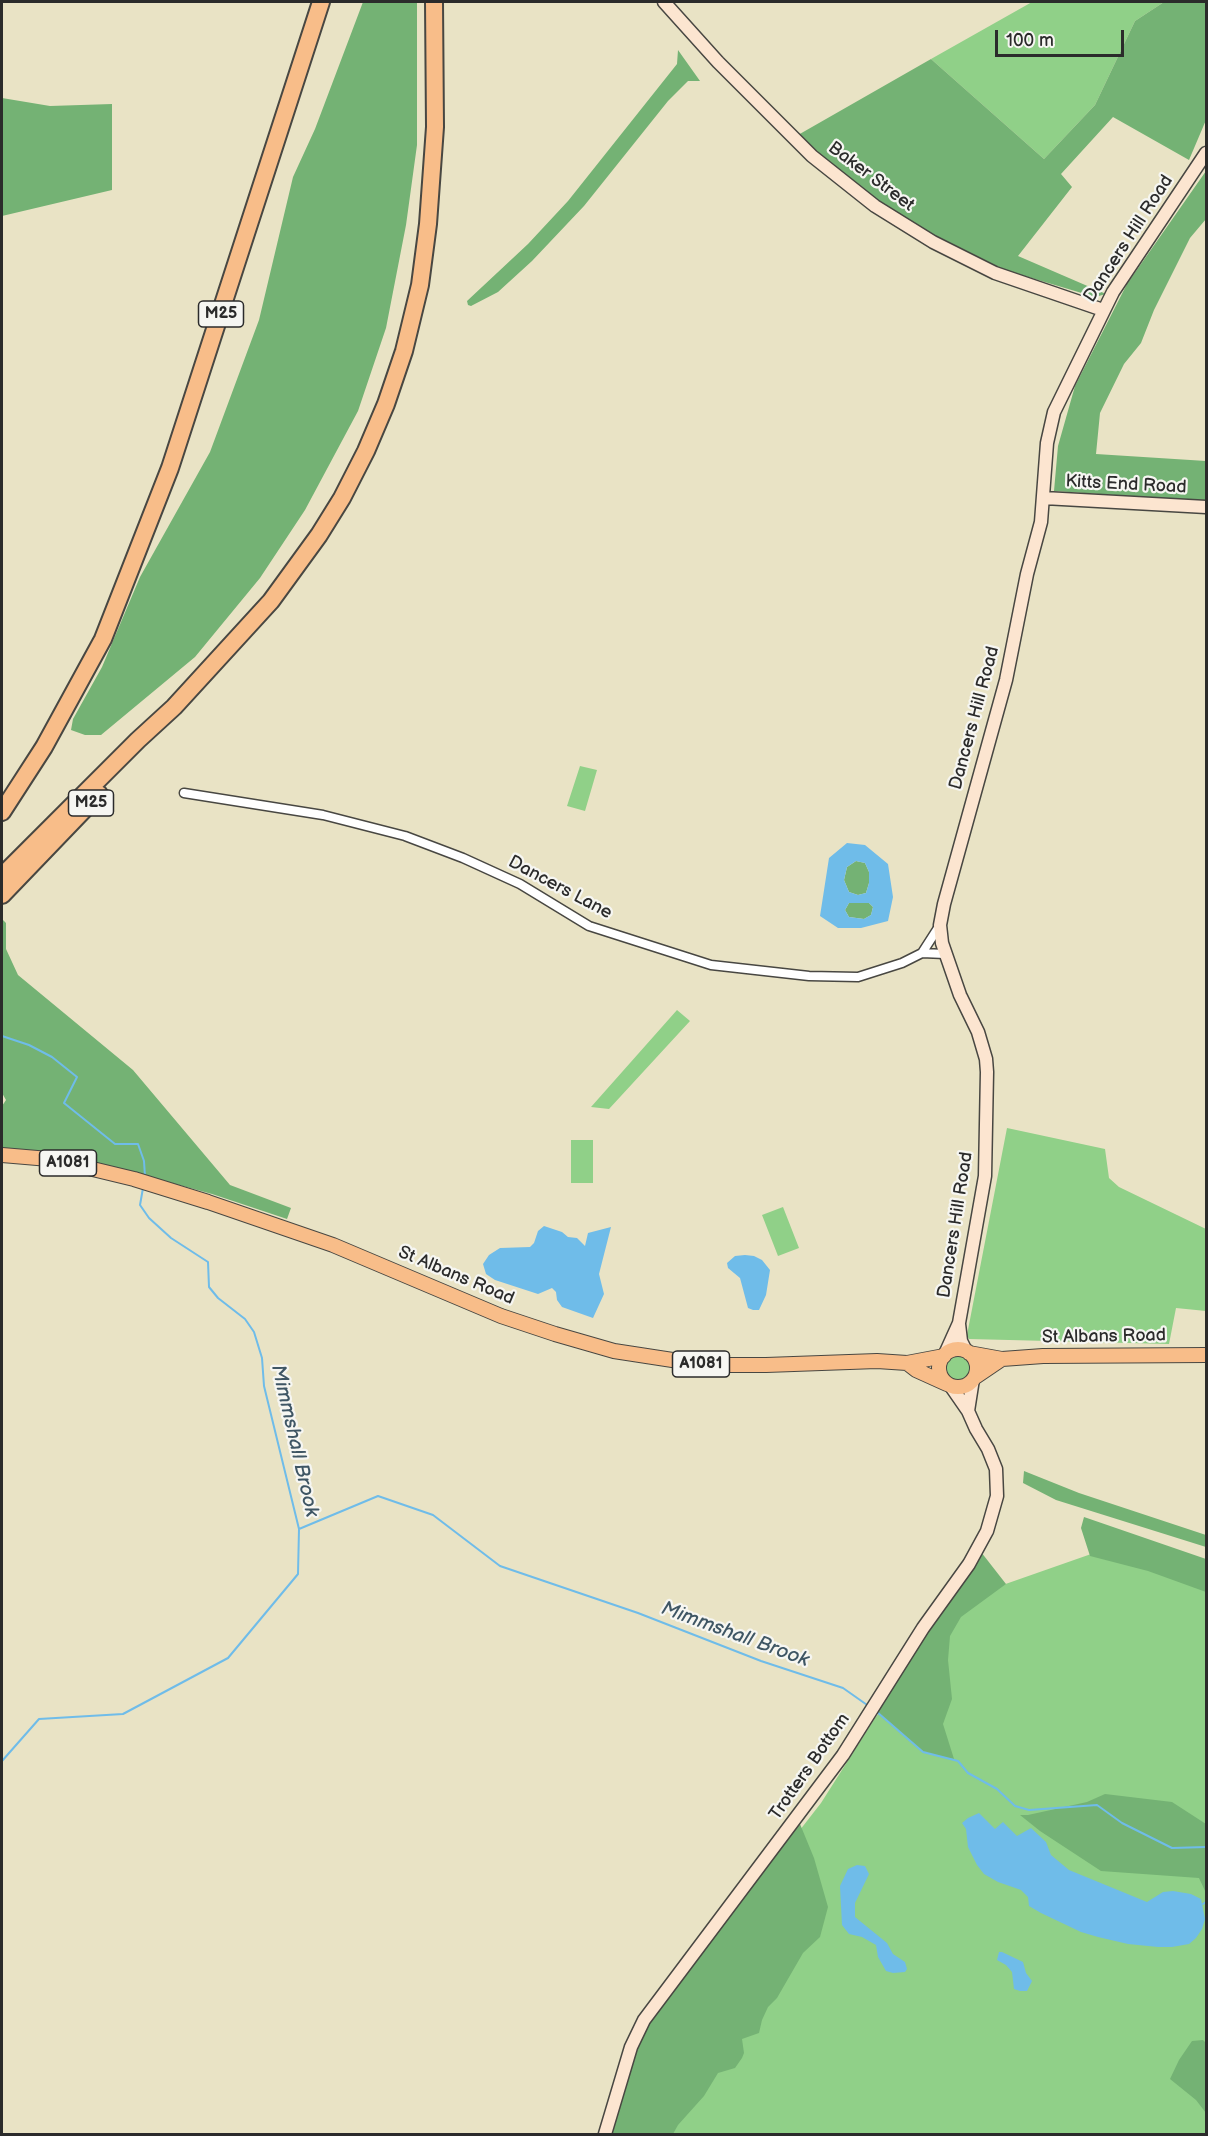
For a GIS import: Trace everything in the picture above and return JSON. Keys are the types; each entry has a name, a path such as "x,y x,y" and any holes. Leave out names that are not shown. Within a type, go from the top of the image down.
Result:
{"highway":[{"name":"M25","path":"2,812 44,747 103,639 170,468 321,2"},
{"name":"M25","path":"2,876 174,707 271,601 342,498 366,451 386,404 404,351 420,285 428,224 435,127 434,2"},
{"name":"M25","path":"2,793 53,713 96,635 108,622"},
{"name":"M25","path":"2,895 144,747 174,707"}],"main road":[{"name":"St Albans Road","path":"2,1155 49,1159 134,1179 208,1202 333,1245 501,1316 614,1351 705,1365 877,1360 907,1363 945,1355"},
{"path":"973,1379 976,1367 973,1357 967,1352 955,1350 945,1355 939,1365 939,1370 949,1384 960,1387 973,1379 1002,1359"},
{"name":"St Albans Road","path":"967,1352 1002,1359 1055,1356 1206,1355"},
{"name":"St Albans Road","path":"907,1363 916,1370 949,1384"}],"street":[{"name":"Baker Street","path":"664,2 718,62 812,156 875,207 933,242 995,273 1103,310"},
{"name":"Dancers Hill Road","path":"945,1355 959,1323 985,1176 987,1072 983,1046 960,995 942,943 940,925 944,904 1006,680 1027,574 1041,522 1047,443 1054,412 1113,292 1206,153"},
{"name":"Kitts End Road","path":"1044,498 1206,507"},
{"name":"Dancers Lane","path":"184,793 322,815 405,836 463,858 520,884 589,926 711,965 809,976 858,977 902,963 922,953 945,954"},
{"path":"922,953 940,925"},
{"name":"Dancers Hill Road","path":"959,1323 962,1341 967,1352"},
{"path":"968,1411 973,1379"},
{"name":"Trotters Bottom","path":"604,2134 631,2047 644,2020 815,1794 923,1628 969,1564 987,1531 997,1496 996,1469 968,1411 949,1384"}],"green space":[{"path":"363,2 417,2 417,145 406,225 386,328 358,411 305,510 260,578 195,657 101,735 85,735 71,730 73,719 102,667 140,577 210,452 259,320 293,177 315,129"},
{"path":"1032,2 1164,2 1135,21 1095,105 1044,159 931,59"},
{"path":"1164,2 1206,2 1206,120 1189,160 1113,117 1061,174 1072,187 1018,256 1106,294 1095,297 998,268 934,239 873,199 798,135 931,59 1044,159 1095,105 1135,21"},
{"path":"678,50 700,81 688,81 668,101 584,206 532,261 498,292 471,306 468,305 467,301 528,244 568,201 677,64"},
{"path":"2,98 50,106 112,104 112,190 2,216"},
{"path":"1206,171 1206,219 1190,238 1154,310 1141,343 1124,364 1100,413 1096,454 1206,461 1206,501 1054,491 1058,446 1075,386 1127,284"},
{"path":"580,766 597,770 585,811 567,806"},
{"path":"856,861 865,863 869,872 866,893 858,895 849,892 844,880 847,867"},
{"path":"849,903 869,903 873,907 871,915 864,919 849,917 845,910"},
{"path":"2,919 6,923 6,949 18,975 133,1070 230,1185 291,1208 287,1219 212,1194 73,1156 2,1148 2,1106 6,1100 2,1093"},
{"path":"677,1010 690,1021 609,1109 591,1107"},
{"path":"1007,1128 1105,1149 1109,1178 1119,1187 1206,1229 1206,1311 1176,1308 1169,1344 969,1339 967,1335"},
{"path":"571,1140 593,1140 593,1183 571,1183"},
{"path":"783,1207 799,1248 778,1256 762,1215"},
{"path":"958,1354 968,1358 972,1368 968,1378 958,1382 948,1378 944,1368 948,1358"},
{"path":"1024,1471 1079,1493 1206,1535 1206,1547 1056,1500 1023,1483"},
{"path":"1084,1517 1206,1559 1206,1592 1148,1571 1090,1556 1081,1528"},
{"path":"981,1552 1006,1584 961,1617 950,1636 948,1660 952,1699 943,1724 954,1759 923,1752 875,1711"},
{"path":"1094,1553 1206,1582 1206,2134 610,2134 641,2034 821,1803 875,1718 977,1594"},
{"path":"1105,1794 1172,1802 1206,1824 1206,1893 1199,1878 1101,1871 1020,1815 1087,1802"},
{"path":"800,1824 814,1858 828,1907 820,1937 803,1953 777,1998 768,2007 759,2033 742,2039 744,2053 735,2068 718,2073 704,2096 678,2125 673,2134 610,2134 641,2034 664,1997"},
{"path":"1203,2040 1206,2043 1206,2113 1196,2100 1170,2079 1192,2041"}],"water":[{"path":"847,843 865,845 888,864 893,897 888,921 861,928 838,928 820,916 829,858","holes":["856,861 865,863 869,872 866,893 858,895 849,892 844,880 847,867","849,903 869,903 873,907 871,915 864,919 849,917 845,910"]},
{"path":"544,1226 562,1232 568,1237 577,1238 585,1246 588,1233 611,1227 599,1274 604,1294 593,1318 562,1307 552,1288 538,1294 495,1280 486,1274 483,1264 489,1255 500,1248 530,1247 538,1231"},
{"path":"745,1255 762,1260 770,1270 766,1295 759,1310 748,1308 740,1278 728,1268 727,1263 735,1256"},
{"path":"979,1813 995,1829 1003,1822 1017,1836 1031,1828 1046,1842 1051,1855 1069,1870 1147,1902 1163,1892 1173,1891 1191,1894 1201,1899 1205,1919 1202,1929 1189,1944 1158,1947 1128,1944 1098,1937 1081,1932 1041,1913 1029,1906 1028,1897 1021,1890 998,1882 984,1874 977,1865 968,1847 966,1829 962,1823"},
{"path":"857,1865 865,1866 869,1874 855,1903 855,1917 887,1943 893,1954 905,1962 907,1969 905,1972 886,1971 878,1957 876,1945 862,1937 849,1934 842,1925 840,1886 848,1869"},
{"path":"999,1952 1023,1962 1026,1973 1032,1981 1027,1991 1014,1989 1012,1972 997,1960"}],"waterway":[{"name":"Mimmshall Brook","path":"2,1036 29,1045 52,1057 77,1077 64,1103 115,1144 138,1144 144,1161 145,1177"},
{"name":"Mimmshall Brook","path":"143,1188 140,1205 149,1218 171,1238 208,1262 209,1287 218,1298 245,1319 254,1332 262,1358 264,1386 299,1529 378,1496 433,1515 500,1566 638,1613 761,1661 843,1688 870,1707"},
{"path":"2,1761 39,1719 123,1714 228,1658 298,1574 299,1529"},
{"path":"877,1712 923,1752 958,1761 968,1773 997,1789 1015,1806 1029,1810 1097,1805 1122,1823 1172,1848 1206,1847"}]}
